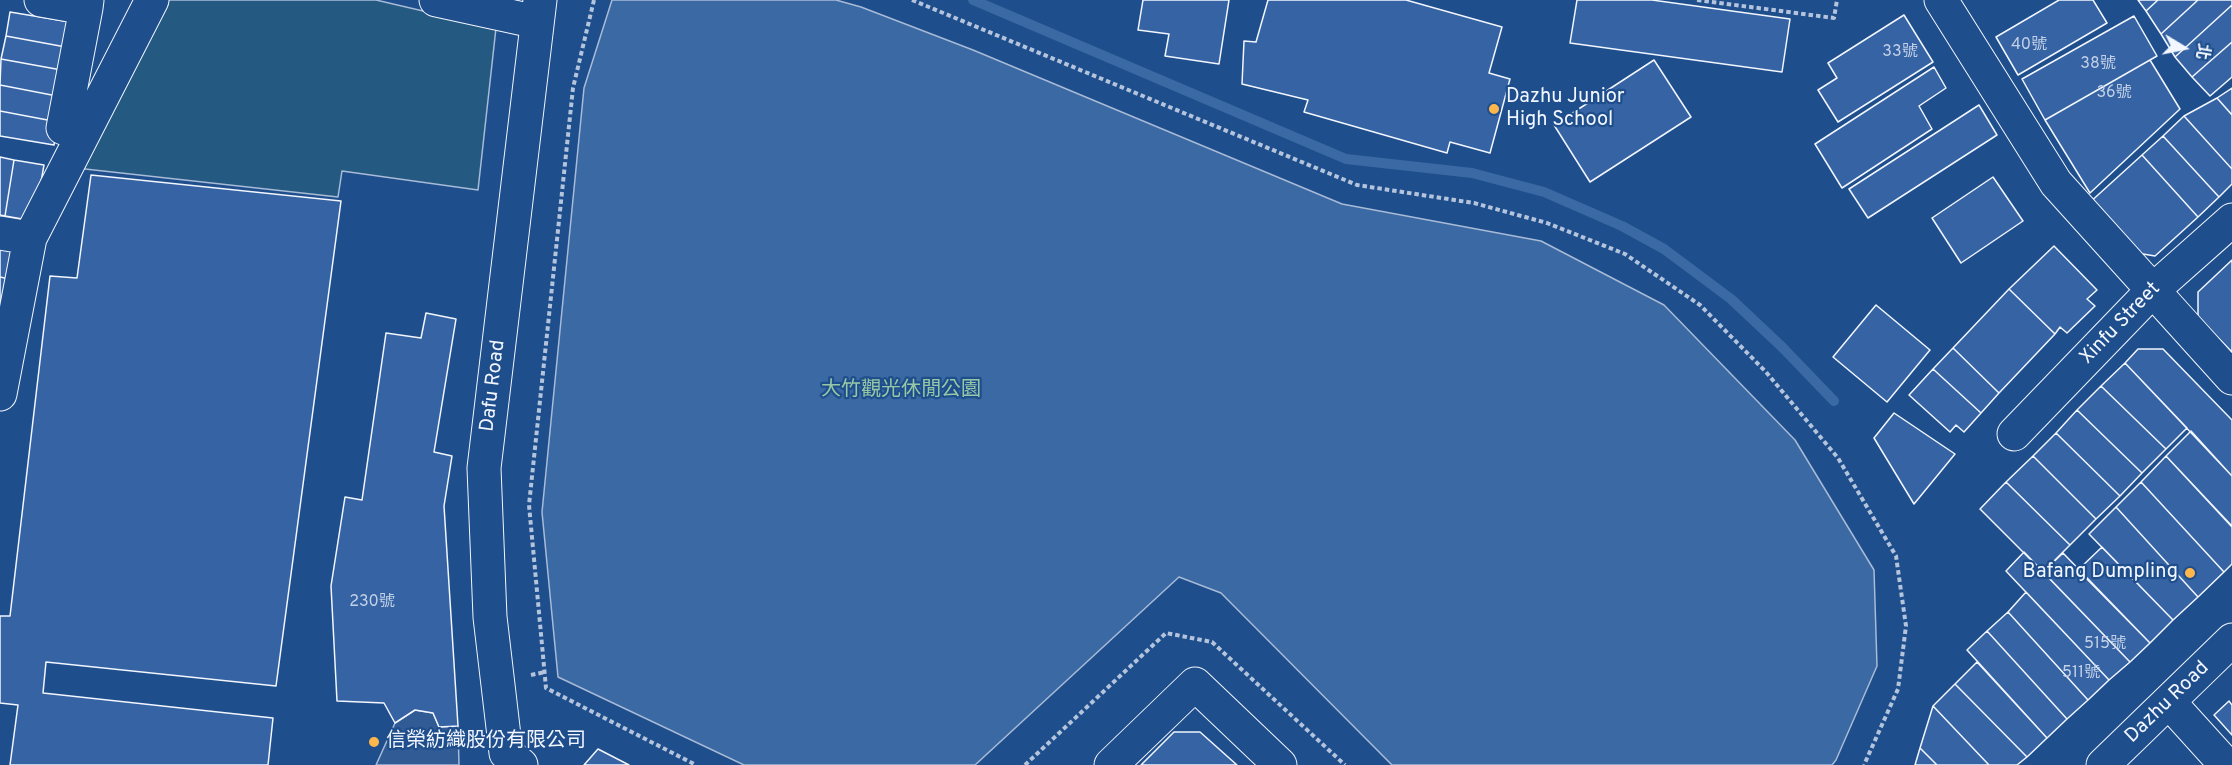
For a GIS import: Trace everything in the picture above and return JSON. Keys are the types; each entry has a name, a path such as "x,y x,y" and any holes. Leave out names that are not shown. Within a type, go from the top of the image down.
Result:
{"street":[{"path":"40,0 86,4 63,128"},
{"path":"0,394 15,235 152,0"},
{"path":"436,0 539,11"},
{"path":"1941,0 2056,183 2232,378"},
{"name":"Dafu Road","path":"510,761 490,617 484,468 539,11"},
{"name":"Xinfu Street","path":"2014,434 2152,291 2232,220"},
{"name":"Dazhu Road","path":"2103,765 2232,640"},
{"path":"1111,765 1195,684 1280,765"},
{"path":"2169,702 2226,765"}],"path":[{"path":"594,0 573,87 529,505 546,688 696,765"},
{"path":"912,0 1357,185 1474,202 1547,224 1625,254 1700,305 1766,372 1838,458 1896,556 1906,626 1898,689 1864,765"},
{"path":"1697,0 1834,18 1837,0"}],"shaded area":[{"path":"167,0 376,0 496,28 478,190 342,171 338,197 76,168"},
{"name":"大竹觀光休閒公園","path":"612,0 836,0 861,7 973,50 1342,204 1541,241 1664,305 1795,440 1874,570 1877,666 1836,760 1832,765 1392,765 1221,593 1179,577 975,765 744,765 558,677 542,512 584,88"},
{"path":"415,710 433,713 439,727 458,726 459,765 376,765 395,723"}],"building":[{"path":"1143,0 1229,0 1219,64 1165,56 1169,34 1138,30"},
{"path":"1268,0 1406,0 1502,27 1489,73 1510,79 1490,153 1450,142 1447,153 1304,112 1308,100 1242,84 1244,41 1256,42"},
{"path":"1577,0 1652,0 1790,19 1782,72 1570,43"},
{"path":"2059,0 2093,0 2107,23 2018,75 1996,37"},
{"path":"2138,0 2158,0 2146,11"},
{"path":"2158,0 2198,0 2161,34 2146,11"},
{"path":"2198,0 2232,0 2232,5 2175,57 2161,34"},
{"path":"2232,5 2232,42 2192,77 2175,57"},
{"path":"10,12 76,23 71,48 6,36"},
{"path":"1904,15 1933,62 1838,122 1818,90 1837,78 1828,63"},
{"path":"2134,16 2157,56 2045,120 2022,79"},
{"path":"6,36 71,48 67,71 1,59"},
{"path":"2232,42 2232,77 2210,96 2192,77"},
{"path":"1,59 67,71 62,97 0,85"},
{"path":"1654,60 1691,117 1590,182 1554,125"},
{"path":"2150,60 2180,109 2090,193 2045,120"},
{"path":"1934,67 1946,88 1919,106 1932,129 1842,188 1815,144"},
{"path":"0,85 62,97 58,122 0,111"},
{"path":"2232,88 2232,115 2217,98"},
{"path":"2217,98 2232,115 2232,169 2184,116"},
{"path":"1979,105 1997,135 1868,218 1849,189"},
{"path":"0,111 58,122 54,145 0,136"},
{"path":"2184,116 2232,169 2232,184 2219,197 2163,136"},
{"path":"2163,136 2219,197 2198,217 2142,155"},
{"path":"2142,155 2198,217 2155,256 2131,252 2088,204"},
{"path":"0,157 14,160 5,216 0,215"},
{"path":"14,160 44,165 34,221 5,216"},
{"path":"91,175 341,201 276,686 46,662 43,693 273,718 268,765 10,765 18,705 0,703 0,616 10,616 50,276 77,278"},
{"path":"1993,177 2023,221 1961,263 1932,218"},
{"path":"2054,246 2097,290 2087,299 2095,306 2067,333 2060,327 2055,334 2009,289"},
{"path":"0,248 23,252 18,281 0,277"},
{"path":"2232,260 2232,352 2198,317 2198,292"},
{"path":"0,277 18,281 12,308 0,305"},
{"path":"2009,289 2055,334 1999,393 1953,348"},
{"path":"1876,305 1930,350 1887,402 1833,357"},
{"path":"426,313 456,319 434,452 452,456 444,506 458,726 439,727 433,713 415,710 395,723 384,703 337,701 331,586 345,497 362,500 386,333 421,338"},
{"path":"1953,348 1999,393 1981,413 1933,369"},
{"path":"2138,349 2163,349 2232,420 2232,476 2125,363"},
{"path":"2125,363 2187,428 2166,449 2101,386"},
{"path":"1933,369 1981,413 1964,432 1956,425 1950,432 1909,395"},
{"path":"2101,386 2166,449 2142,473 2077,410"},
{"path":"2077,410 2142,473 2120,496 2056,433"},
{"path":"1894,413 1955,454 1914,504 1874,438"},
{"path":"2191,431 2232,476 2232,526 2166,456"},
{"path":"2056,433 2120,496 2096,519 2033,456"},
{"path":"2033,456 2096,519 2070,545 2006,482"},
{"path":"2166,456 2232,527 2232,564 2224,572 2141,482"},
{"path":"2006,482 2070,545 2043,572 1980,509"},
{"path":"2141,482 2224,572 2198,597 2116,507"},
{"path":"2116,507 2198,597 2173,620 2089,534"},
{"path":"2102,547 2173,620 2150,643 2078,570"},
{"path":"2024,552 2130,662 2109,680 2006,571"},
{"path":"2063,553 2150,643 2130,662 2043,572"},
{"path":"2026,592 2109,680 2088,700 2008,612"},
{"path":"2008,612 2088,700 2067,719 1987,631"},
{"path":"1987,631 2067,719 2047,738 1967,650"},
{"path":"1977,662 2047,738 2027,757 1955,684"},
{"path":"1955,684 2027,757 2017,765 1989,765 1933,706"},
{"path":"2229,701 2232,705 2232,735 2214,715"},
{"path":"1933,706 1989,765 1937,765 1920,748"},
{"path":"1174,732 1200,732 1237,765 1141,765"},
{"path":"1920,748 1937,765 1915,765"},
{"path":"598,749 629,765 584,765"}],"waterway":[{"path":"973,0 1346,159 1472,173 1544,192 1622,226 1664,249 1731,299 1834,401"}],"place":[{"name":"Dazhu Junior High School","path":"1494,109"},
{"name":"Bafang Dumpling","path":"2190,573"},
{"name":"信榮紡織股份有限公司","path":"374,742"}]}
